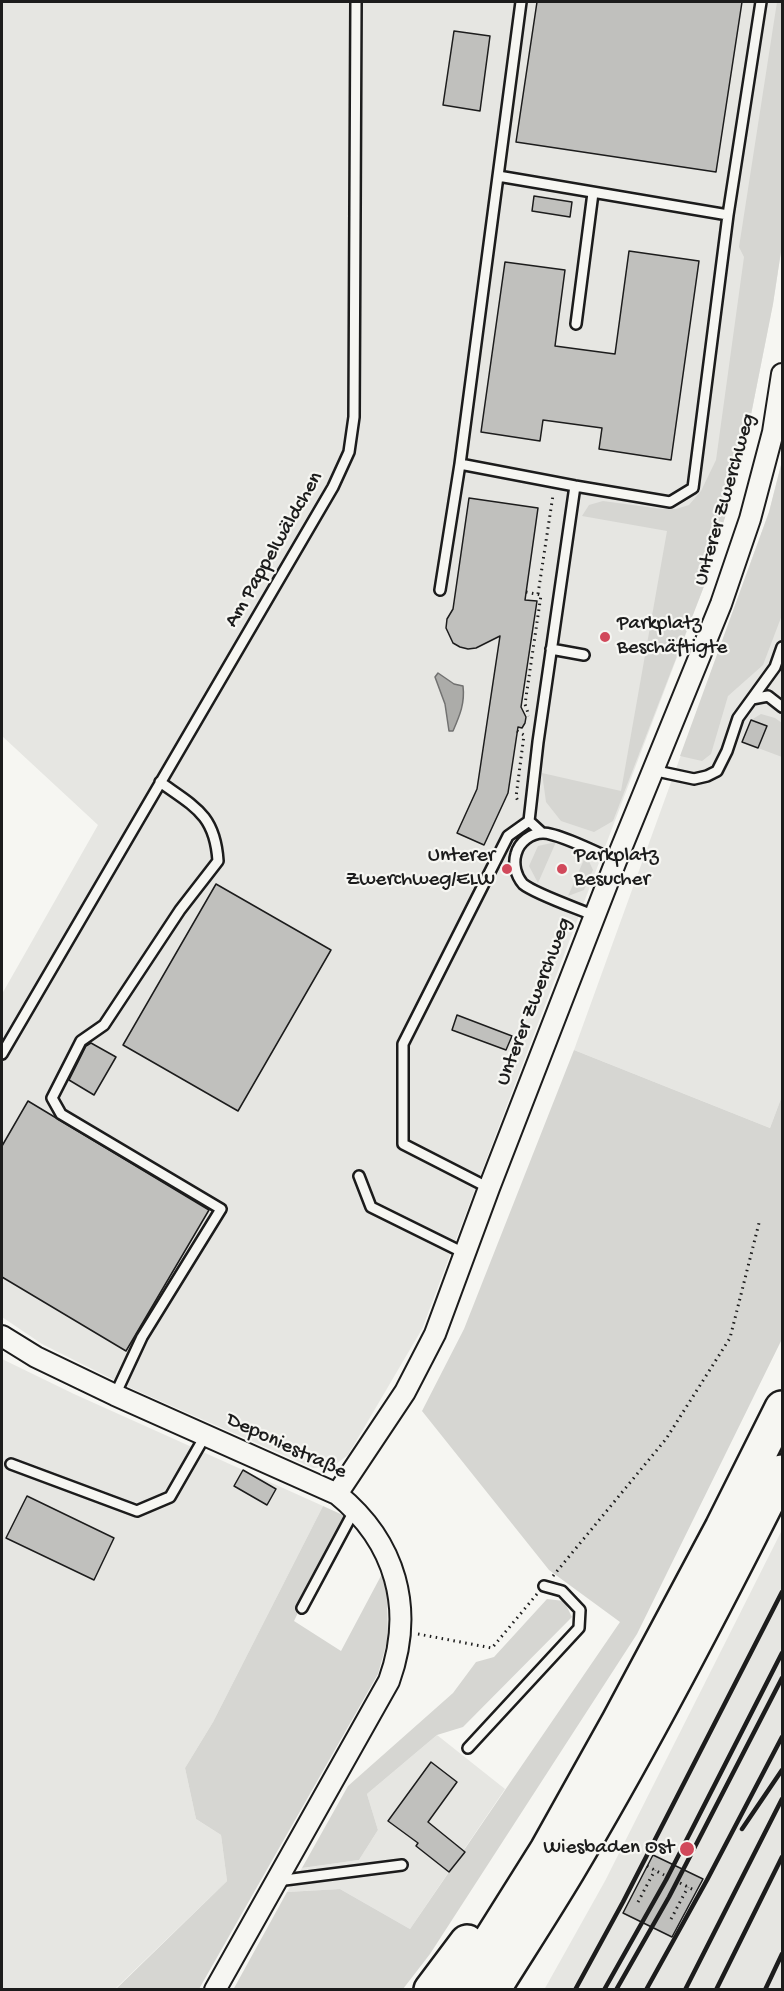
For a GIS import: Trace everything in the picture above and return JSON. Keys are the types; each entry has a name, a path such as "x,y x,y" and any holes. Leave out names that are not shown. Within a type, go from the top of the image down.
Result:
{"highway":[{"path":"493,1989 557,1860 619,1721 717,1538 783,1408"},
{"path":"459,1989 557,1860 648,1727 747,1544 783,1472"},
{"path":"430,1989 488,1915 557,1860"},
{"path":"518,1989 526,1974 557,1860"}],"street":[{"name":"Unterer Zwerchweg","path":"337,1494 405,1392 435,1334 616,861 721,604 750,519 773,432 783,374"},
{"name":"Deponiestraße","path":"2,1336 61,1370 337,1494 355,1509 377,1537 393,1572 399,1591 401,1631 395,1665 389,1681 215,1989"}],"lane":[{"name":"Am Pappelwäldchen","path":"2,1054 333,487 349,452 354,417 356,2"},
{"path":"440,590 460,465 521,2"},
{"path":"460,465 670,502 693,488 729,215 761,2"},
{"path":"498,176 729,215"},
{"path":"576,324 593,193"},
{"path":"489,1188 403,1144 403,1044 508,836 529,821 575,486"},
{"path":"652,770 694,779 717,771 727,751 738,718 775,667 783,647"},
{"path":"551,649 584,655"},
{"path":"752,699 768,696 783,707"},
{"path":"115,1395 142,1336 221,1209 61,1113 52,1098 81,1041 104,1024 180,910 218,861 217,846 210,824 199,810 160,782"},
{"path":"529,821 542,833"},
{"path":"595,916 523,884 514,863 516,852 522,842 542,833 554,835 616,861"},
{"path":"359,1176 371,1207 465,1253"},
{"path":"11,1464 137,1511 170,1497 205,1436"},
{"path":"302,1608 355,1509"},
{"path":"468,1748 579,1628 580,1610 562,1591 544,1586"},
{"path":"277,1881 402,1865"}],"path":[{"path":"538,594 555,483"},
{"path":"526,592 541,594 525,704 529,717 528,724"},
{"path":"401,1631 492,1648 666,1439 730,1338 759,1223"},
{"path":"647,1866 664,1875"},
{"path":"638,1902 655,1870"},
{"path":"680,1883 696,1891"},
{"path":"671,1919 688,1887"}],"shaded area":[{"path":"2,2 782,2 782,245 773,304 742,460 706,581 422,1329 348,1455 332,1467 313,1468 126,1386 42,1344 2,1317 2,994 98,825 2,736"},
{"path":"777,2 782,2 782,245 773,304 742,460 706,581 613,821 594,832 561,821 546,802 542,773 621,791 667,531 582,516 589,505 603,501 662,509 676,509 689,505 701,491 716,460 744,257 739,247"},
{"path":"782,461 782,1096 770,1128 574,1050 769,512"},
{"path":"782,461 782,615 763,665 728,696 711,754 702,761 680,756 769,512"},
{"path":"438,673 454,684 463,686 461,709 453,731 449,731 445,704 435,677"},
{"path":"761,714 775,718 782,723 782,757 758,748 766,726 751,720"},
{"path":"556,842 538,883 529,866 538,846"},
{"path":"586,855 593,870 584,890 568,896"},
{"path":"574,1050 770,1128 782,1096 782,1339 637,1634 430,1954 403,1989 233,1990 287,1892 340,1889 410,1929 620,1622 549,1570 422,1411 464,1329"},
{"path":"2,1359 74,1394 323,1506 213,1722 185,1768 196,1819 221,1835 227,1881 115,1989 2,1989"},
{"path":"323,1506 345,1516 294,1621 341,1651 383,1572 387,1598 388,1638 378,1674 199,1989 115,1990 227,1881 221,1835 196,1819 185,1768 213,1722"},
{"path":"782,1530 782,1989 544,1990 605,1881"},
{"path":"547,1599 564,1601 572,1617 463,1727 437,1735 367,1794 378,1830 359,1860 302,1868 348,1786 453,1693 476,1662 494,1657"},
{"path":"437,1735 505,1789 410,1929 340,1889 287,1892 302,1868 359,1860 378,1830 367,1794"}],"building":[{"path":"537,2 742,2 716,172 516,142"},
{"path":"454,31 490,36 480,111 443,105"},
{"path":"534,196 572,202 570,217 532,211"},
{"path":"629,251 699,261 671,460 599,449 602,428 543,420 540,441 481,432 505,262 565,270 555,346 615,354"},
{"path":"469,498 538,508 525,600 537,601 521,707 526,717 522,728 518,727 508,793 484,845 457,833 477,789 500,636 476,648 468,649 453,643 446,628 447,619 453,609"},
{"path":"751,720 767,726 758,748 742,742"},
{"path":"216,884 331,950 238,1111 123,1045"},
{"path":"457,1015 512,1036 506,1050 452,1030"},
{"path":"91,1043 116,1057 94,1095 69,1080 86,1046"},
{"path":"28,1101 209,1210 126,1351 2,1277 2,1146"},
{"path":"243,1470 276,1489 267,1505 234,1486"},
{"path":"27,1496 114,1538 94,1580 6,1538"},
{"path":"431,1762 457,1782 428,1822 465,1852 449,1872 416,1846 418,1843 388,1821"},
{"path":"653,1855 703,1879 672,1937 623,1913"}],"railway":[{"path":"575,1990 623,1902 782,1592"},
{"path":"604,1990 666,1880 782,1653"},
{"path":"616,1990 669,1897 782,1678"},
{"path":"646,1990 782,1737"},
{"path":"742,1829 782,1770"},
{"path":"685,1990 782,1799"},
{"path":"716,1990 782,1857"},
{"path":"765,1990 782,1954"}],"place":[{"name":"Parkplatz Beschäftigte","path":"605,637"},
{"name":"Unterer Zwerchweg/ELW","path":"507,869"},
{"name":"Parkplatz Besucher","path":"562,869"},
{"name":"Wiesbaden Ost","path":"687,1849"}]}
